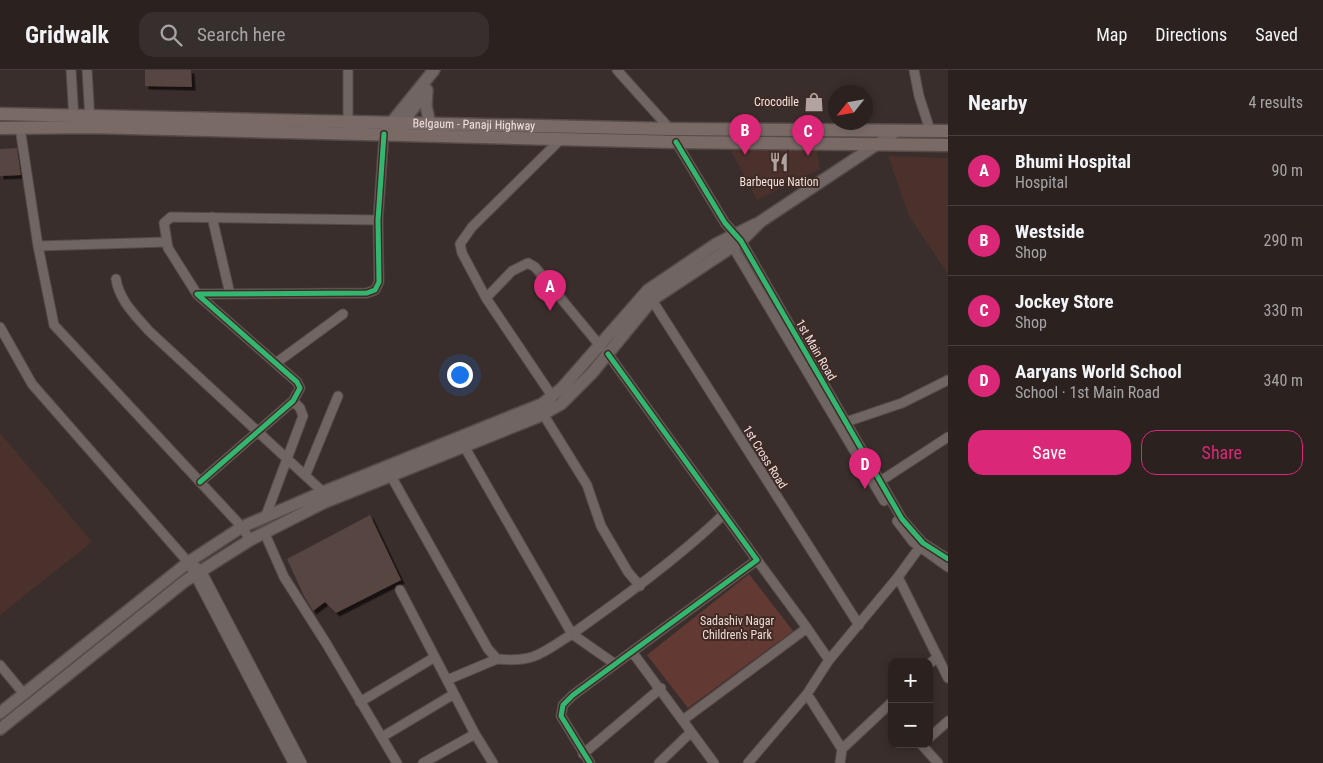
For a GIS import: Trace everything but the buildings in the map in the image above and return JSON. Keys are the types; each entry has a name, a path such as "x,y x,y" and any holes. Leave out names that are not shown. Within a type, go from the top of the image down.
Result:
{"highway":[{"name":"Belgaum - Panaji Highway","path":"0,114 74,122 392,129 561,139 948,145"},
{"name":"Belgaum - Panaji Highway","path":"0,128 20,128 74,122"},
{"name":"Belgaum - Panaji Highway","path":"392,129 430,124 670,129 948,131"}],"main road":[{"path":"392,129 434,70"},
{"path":"392,129 443,70"},
{"path":"427,90 426,106 430,124"},
{"path":"0,714 188,562 242,527 323,492 566,400 648,290 734,239 876,143 897,131"},
{"path":"0,729 197,573 250,540 323,503 464,446 541,410 552,396 604,350 652,300 734,239"}],"street":[{"path":"71,70 74,122"},
{"path":"87,70 90,122"},
{"path":"348,70 348,128"},
{"path":"617,70 670,129"},
{"path":"914,70 919,96 930,130"},
{"path":"20,128 38,246 54,325 242,527 250,540"},
{"path":"197,294 367,293 375,290 379,282 378,220 392,129"},
{"path":"552,396 486,298 462,253 460,244 472,227 561,139"},
{"path":"676,142 725,223 868,476 908,537 948,567"},
{"path":"200,482 259,432 293,400 300,388 297,382 197,294 168,248 164,223 171,217 378,220"},
{"path":"212,217 230,294"},
{"name":"1st Main Road","path":"734,239 846,422 902,519 921,545 948,559"},
{"path":"38,246 166,242"},
{"path":"486,298 512,271 528,263 535,267 604,350 829,660"},
{"path":"116,279 118,289 125,302 149,331 306,474 323,492"},
{"name":"1st Cross Road","path":"652,300 859,625"},
{"path":"276,363 343,314"},
{"path":"0,327 32,384 197,573 302,763"},
{"path":"846,422 902,403 948,380"},
{"path":"306,474 338,396"},
{"path":"264,518 302,416 300,408 293,400"},
{"path":"541,410 587,484 601,526 628,572 640,586"},
{"path":"879,482 948,438"},
{"path":"464,446 572,634 615,664"},
{"path":"391,476 446,578 488,649 497,659"},
{"path":"447,680 497,659 527,660 538,656 640,586 700,537 723,515"},
{"path":"265,534 284,577 326,643 397,763"},
{"path":"748,763 807,694 829,660 859,625 921,545"},
{"path":"590,763 562,716 561,710 572,695 633,653 757,560"},
{"path":"197,573 293,763"},
{"path":"898,576 948,678"},
{"path":"400,590 475,734 493,763"},
{"path":"683,720 807,628"},
{"path":"633,653 661,688 690,733 714,763"},
{"path":"360,702 435,657"},
{"path":"933,661 938,657"},
{"path":"0,665 24,694"},
{"path":"584,754 661,688"},
{"path":"382,737 454,694"},
{"path":"807,694 842,749"},
{"path":"840,763 842,749 891,703"},
{"path":"933,734 948,721"},
{"path":"659,763 690,733"},
{"path":"423,763 475,734"},
{"path":"925,748 938,763"}],"shaded area":[{"path":"816,147 820,169 757,200 731,151"},
{"path":"888,156 948,158 948,274 909,216"},
{"path":"0,433 92,542 0,615"}],"green space":[{"name":"Sadashiv Nagar Children's Park","path":"749,574 793,631 688,708 647,655"}],"cycle path":[{"path":"200,482 293,401 300,388 297,382 197,294 367,293 375,290 379,282 378,220 384,134"},
{"path":"676,142 725,223 741,241 902,519 923,543 948,559"},
{"path":"590,763 561,716 563,705 573,695 757,560 608,354"}],"place":[{"name":"Crocodile","path":"814,102"},
{"name":"Westside","path":"745,155"},
{"name":"Jockey Store","path":"808,156"},
{"name":"Barbeque Nation","path":"779,162"},
{"name":"Bhumi Hospital","path":"550,311"},
{"name":"Aaryans World School","path":"865,489"}]}
